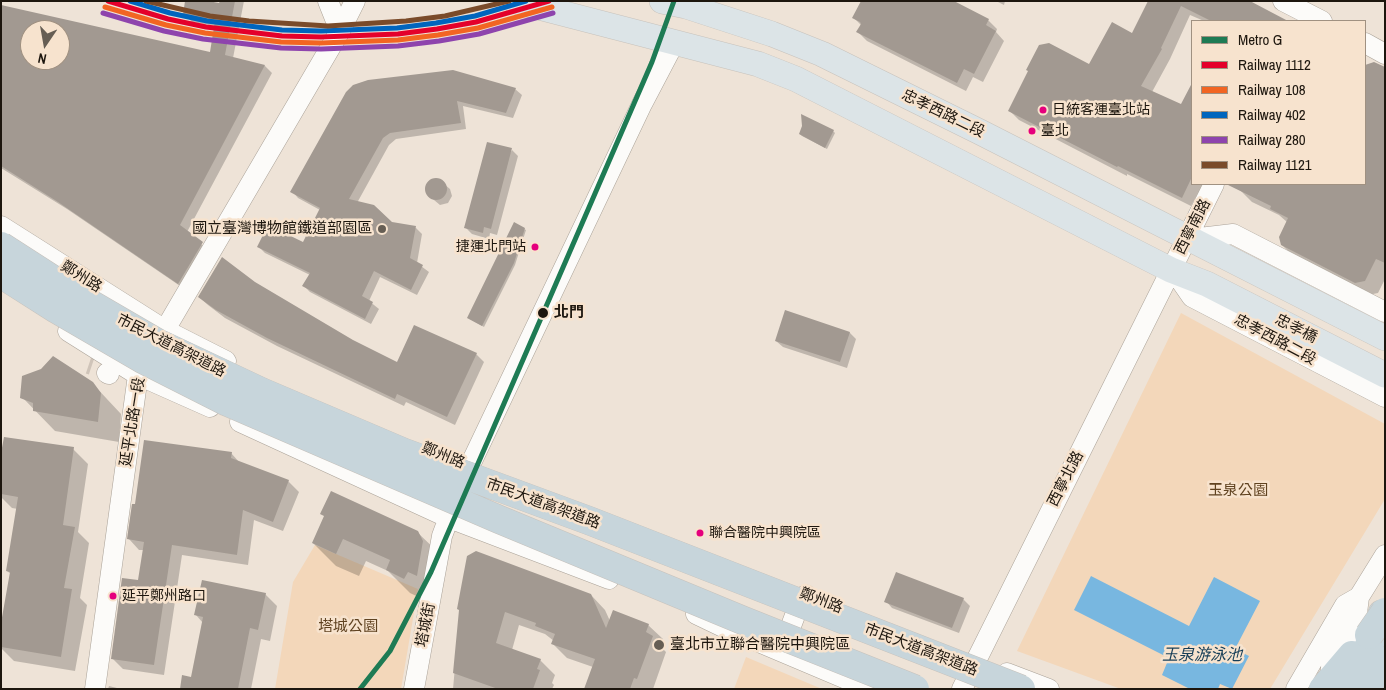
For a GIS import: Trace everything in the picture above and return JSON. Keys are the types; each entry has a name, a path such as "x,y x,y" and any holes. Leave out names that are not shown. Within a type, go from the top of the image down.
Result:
{"highway":[{"name":"市民大道高架道路","path":"1,246 91,304 158,343 262,392 403,452 590,521 1021,689"},
{"name":"市民大道高架道路","path":"1,274 56,309 142,359 227,402 498,519 915,689"},
{"path":"496,486 666,572"},
{"path":"498,519 666,572 817,631 974,689"},
{"path":"1346,689 1360,667 1385,607"},
{"path":"1321,689 1371,614 1385,612"},
{"path":"1341,689 1371,614"},
{"path":"1365,689 1385,661"}],"main road":[{"name":"忠孝西路二段","path":"515,1 758,64 796,79 1173,270 1208,284"},
{"name":"忠孝西路二段","path":"662,1 689,3 822,54 1222,254 1385,338"},
{"path":"674,43 689,3"},
{"name":"忠孝橋","path":"1208,284 1385,375"}],"street":[{"path":"328,1 340,31"},
{"name":"延平北路一段","path":"95,689 138,375 340,31 355,1"},
{"path":"1296,9 1320,20"},
{"name":"塔城街","path":"414,689 442,536 469,467 642,104 674,43"},
{"path":"1366,44 1385,54"},
{"name":"西寧南路","path":"1173,270 1214,185"},
{"name":"鄭州路","path":"1,226 165,330 232,364 440,456 536,495 806,595 1049,689"},
{"path":"1189,238 1233,234 1385,312"},
{"name":"忠孝西路二段","path":"1173,270 1192,297 1385,397"},
{"name":"西寧北路","path":"962,689 1173,270"},
{"path":"1,288 138,375 449,518 686,609 870,689"},
{"path":"356,468 349,482 406,509"},
{"path":"527,548 549,539 558,527 558,515 552,503 536,495"},
{"path":"1296,689 1345,605 1371,614 1385,555"},
{"path":"791,656 788,644 791,626 797,610 806,595"}],"green space":[{"name":"玉泉公園","path":"1181,313 1385,424 1385,499 1270,689 1121,689 1017,651"},
{"name":"塔城公園","path":"315,545 418,589 401,689 275,689 293,582"},
{"path":"746,657 822,689 734,689"}],"water":[{"name":"玉泉游泳池","path":"1091,576 1189,626 1214,577 1260,601 1235,649 1249,656 1232,689 1220,684 1218,689 1190,689 1162,675 1169,658 1074,610"}],"building":[{"path":"185,1 219,3 220,1 235,1 225,55 265,65 180,225 203,242 178,284 58,202 1,166 1,5 68,20 20,20 20,70 70,70 70,21 210,52 215,21 183,15"},
{"path":"861,1 954,1 989,19 986,25 996,31 974,74 964,69 957,83 856,32 861,24 852,18"},
{"path":"1148,1 1250,1 1286,20 1209,20 1181,6 1162,49 1141,86 1181,104 1191,85 1191,179 1182,198 1008,111 1039,45 1049,43 1089,64 1112,22 1132,33"},
{"path":"1374,62 1385,67 1385,263 1376,259 1365,281 1355,283 1281,245 1279,237 1288,218 1270,209 1271,206 1228,185 1366,185 1366,65"},
{"path":"453,70 516,88 506,113 457,101 461,123 390,133 383,138 349,199 374,205 392,222 416,226 410,258 423,265 411,290 374,271 362,296 373,302 365,319 302,286 310,273 257,247 268,225 303,242 320,208 290,192 346,92 353,85 368,80"},
{"path":"801,114 834,130 825,148 799,134 802,126"},
{"path":"487,142 512,148 491,229 484,227 483,233 464,228"},
{"path":"436,178 444,181 447,189 444,197 436,200 428,197 425,189 428,181"},
{"path":"514,222 525,228 514,263 482,326 467,318"},
{"path":"222,257 255,282 353,340 397,362 414,325 477,353 447,417 397,394 395,399 267,338 216,310 198,297"},
{"path":"785,310 850,332 840,362 775,341"},
{"path":"53,356 93,382 101,393 98,422 33,411 33,403 20,398 22,376 41,369"},
{"path":"4,437 74,447 63,525 75,527 64,588 72,589 61,657 1,647 1,623 10,572 6,571 18,497 1,494 1,453"},
{"path":"144,440 232,452 231,458 289,480 273,522 243,510 237,555 172,545 154,665 111,659 122,578 138,580 144,542 127,539 132,504 135,504"},
{"path":"331,491 418,531 423,541 417,576 408,572 404,579 386,570 390,560 343,539 336,554 312,543 324,516 320,514"},
{"path":"476,551 591,594 606,628 613,610 649,624 646,632 653,636 637,679 634,678 630,689 584,689 595,659 551,644 555,634 535,626 536,623 505,612 496,643 541,659 537,669 540,670 533,689 498,689 453,673 459,610 457,609 463,577 467,556"},
{"path":"896,572 964,598 952,628 884,602"},
{"path":"202,580 266,593 258,630 250,628 238,689 180,689 182,675 191,677 203,617 194,615"}],"metro line":[{"name":"G","path":"360,689 390,651 431,572 652,62 674,1"}],"rail line":[{"name":"1112","path":"108,1 168,19 206,27 282,36 321,37 398,34 437,29 476,22 549,1"},
{"name":"402","path":"130,1 170,13 207,21 282,30 321,31 397,28 436,23 475,16 526,1"},
{"name":"1121","path":"146,1 210,16 249,21 328,26 406,21 445,16 509,1"},
{"name":"108","path":"105,7 166,25 205,33 281,42 321,43 398,40 438,35 478,28 552,7"},
{"name":"280","path":"103,13 164,31 203,39 281,48 321,49 398,46 439,41 479,34 553,13"}],"place":[{"name":"日統客運臺北站","path":"1043,110"},
{"name":"臺北","path":"1032,131"},
{"name":"國立臺灣博物館鐵道部園區","path":"382,229"},
{"name":"捷運北門站","path":"535,247"},
{"name":"北門","path":"543,313"},
{"name":"聯合醫院中興院區","path":"700,533"},
{"name":"延平鄭州路口","path":"113,596"},
{"name":"臺北市立聯合醫院中興院區","path":"659,645"}]}
